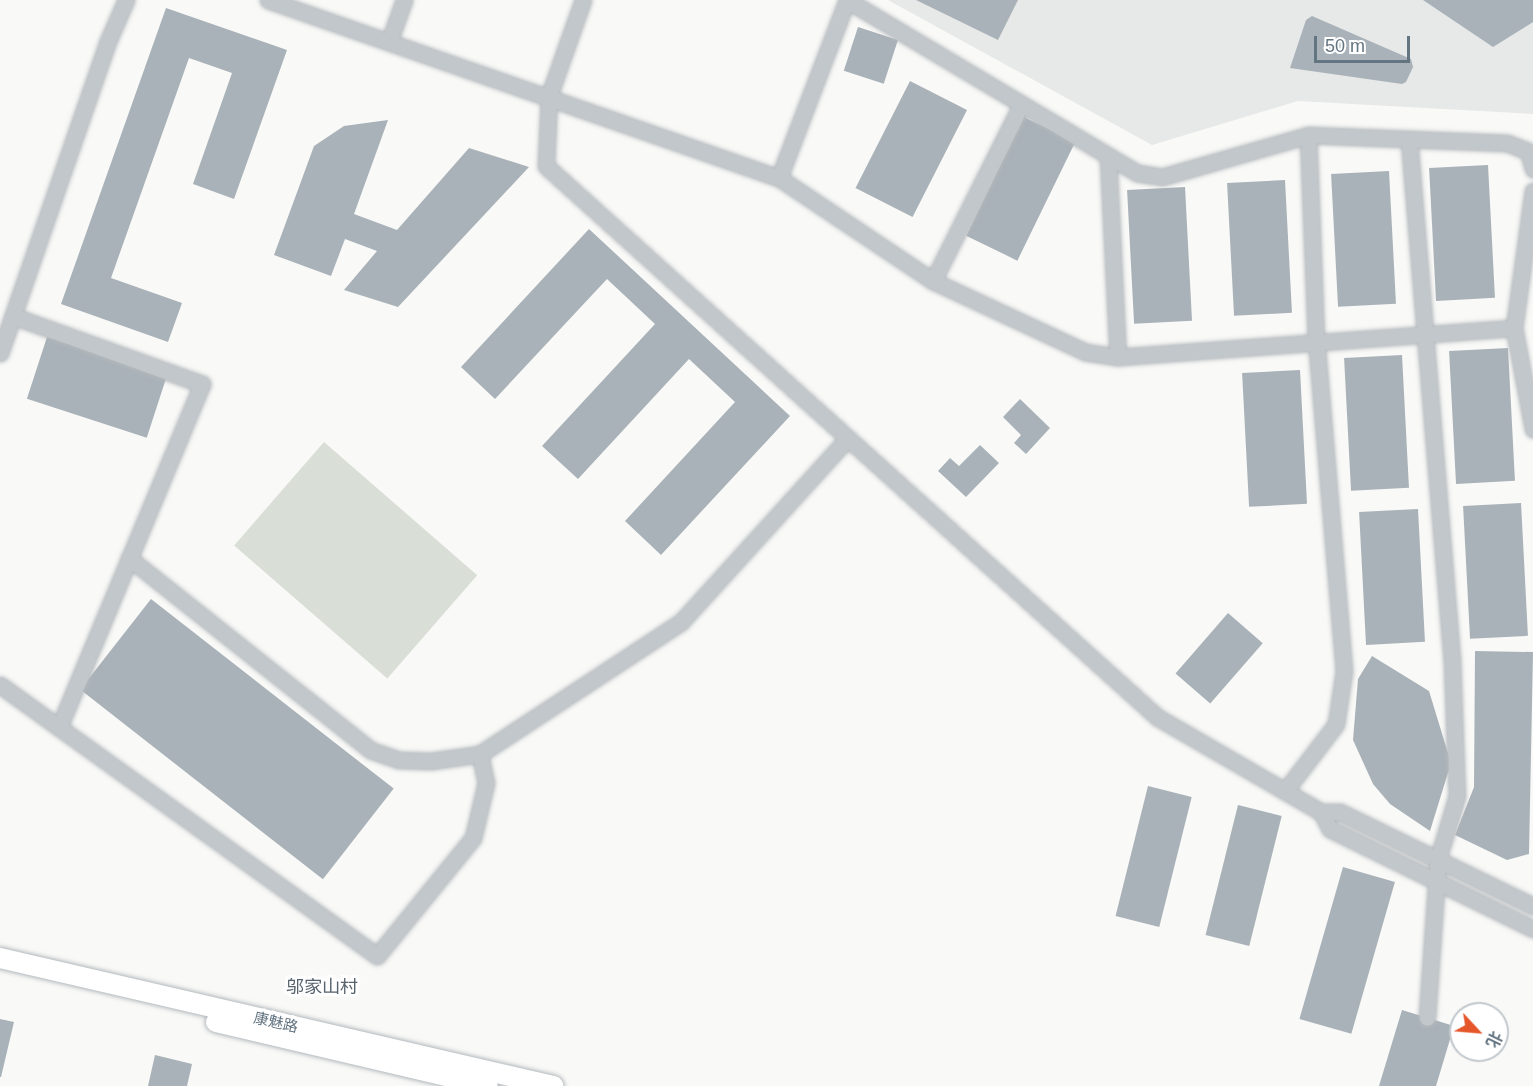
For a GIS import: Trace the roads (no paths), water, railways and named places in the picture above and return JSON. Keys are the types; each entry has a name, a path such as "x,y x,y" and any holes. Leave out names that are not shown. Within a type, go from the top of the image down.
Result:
{"main road":[{"name":"康魅路","path":"0,958 553,1086"},
{"name":"康魅路","path":"0,972 488,1086"}],"street":[{"path":"0,353 109,39 126,0"},
{"path":"268,0 779,178 933,281 1085,352 1118,357 1514,328"},
{"path":"389,42 404,0"},
{"path":"583,0 549,96 546,166 1157,717 1321,812 1340,812 1533,906"},
{"path":"779,178 847,0 1137,173 1162,177 1308,135 1507,143 1528,151 1533,169"},
{"path":"933,281 1021,105"},
{"path":"1286,791 1336,724 1344,671 1316,341 1308,135"},
{"path":"1409,140 1422,334 1452,661 1457,796 1438,860 1435,880 1427,1018"},
{"path":"1108,156 1118,357"},
{"path":"1533,191 1514,328 1533,429"},
{"path":"13,316 202,384 59,727"},
{"path":"129,558 370,750 399,760 480,754 681,622 848,438"},
{"path":"0,685 376,956 473,838 486,783 480,754"},
{"path":"1321,812 1330,829 1533,929"}],"district":[{"name":"邬家山村","path":"322,987"}]}
